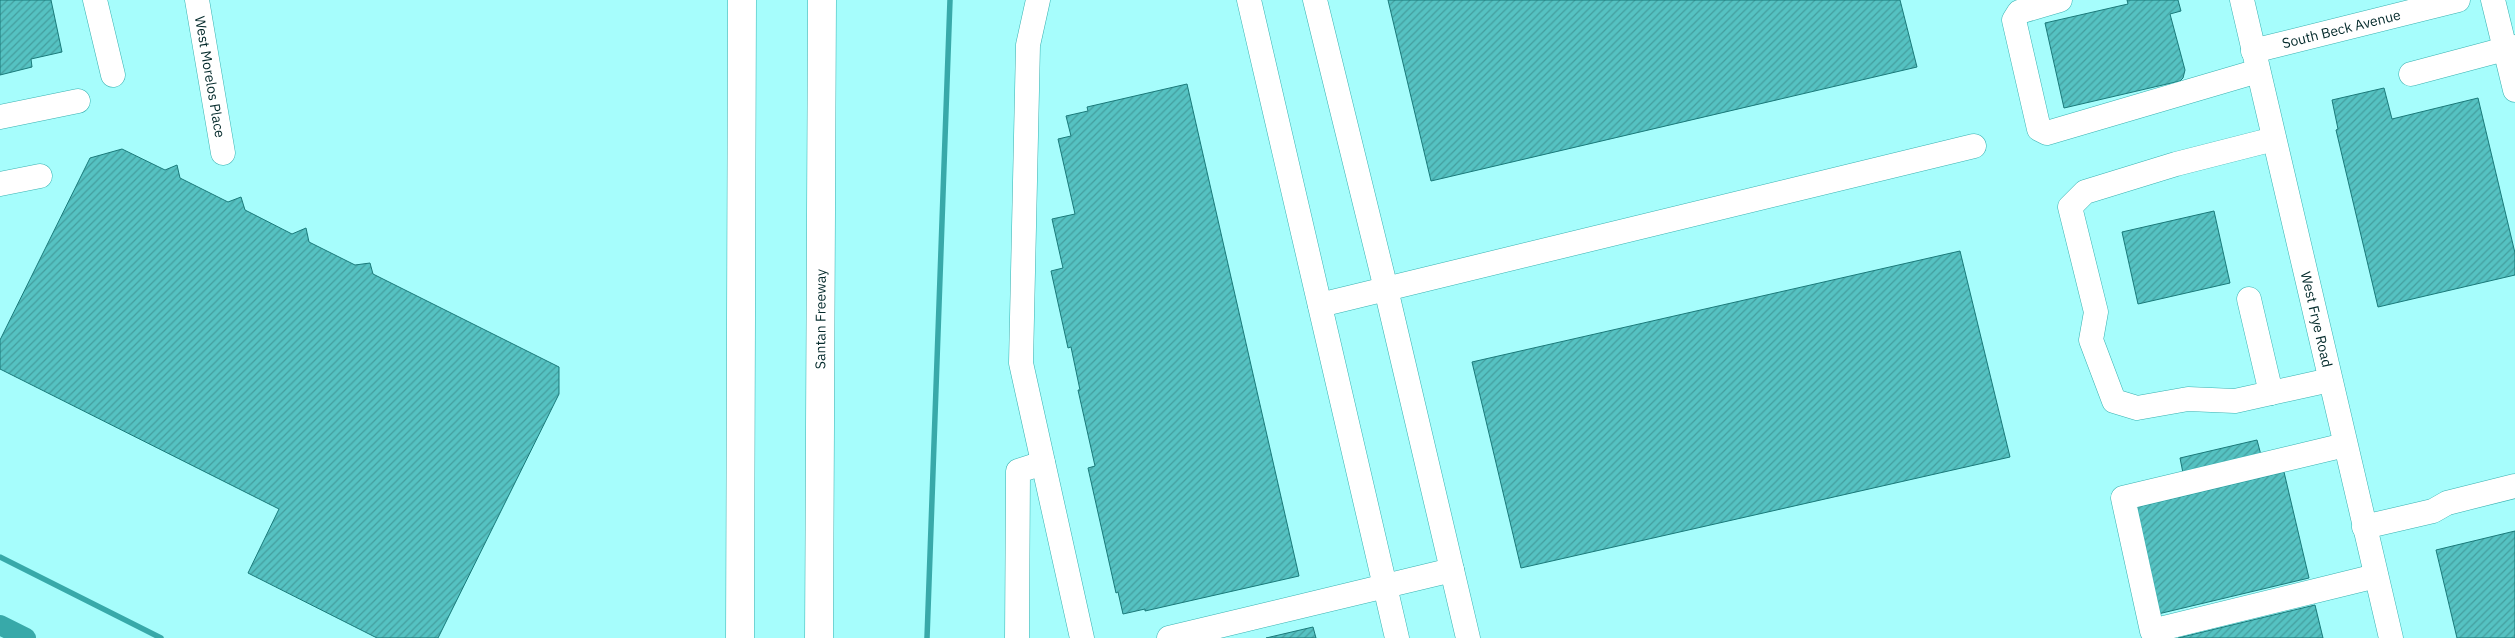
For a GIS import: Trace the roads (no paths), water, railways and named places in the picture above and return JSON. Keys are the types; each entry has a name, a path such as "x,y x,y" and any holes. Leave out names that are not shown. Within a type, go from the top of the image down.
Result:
{"highway":[{"path":"740,638 742,0"},
{"name":"Santan Freeway","path":"819,638 822,0"}],"street":[{"path":"96,0 114,75"},
{"name":"West Morelos Place","path":"197,0 222,153"},
{"path":"1038,0 1028,46 1021,363 1082,638"},
{"path":"1249,0 1397,638"},
{"path":"1315,0 1386,289 1468,638"},
{"name":"South Beck Avenue","path":"2060,0 2019,12 2014,20 2039,129 2047,133 2256,61 2385,9 2458,0"},
{"name":"West Frye Road","path":"2242,0 2391,638"},
{"path":"2493,0 2510,48 2515,90"},
{"path":"2411,74 2510,48"},
{"path":"0,116 78,101"},
{"path":"2274,139 2176,164 2085,192 2070,207 2096,312 2092,340 2114,401 2137,408 2188,399 2235,401 2330,380"},
{"path":"1320,305 1974,146"},
{"path":"0,184 40,176"},
{"path":"2249,298 2271,394"},
{"path":"2345,446 2123,498 2152,634 2376,576"},
{"path":"1017,638 1018,471 1043,463"},
{"path":"2364,527 2434,511 2447,503 2515,486"},
{"path":"1169,638 1452,570"}],"waterway":[{"path":"927,638 950,0"},
{"path":"0,557 161,638"},
{"path":"0,625 26,638"}]}
